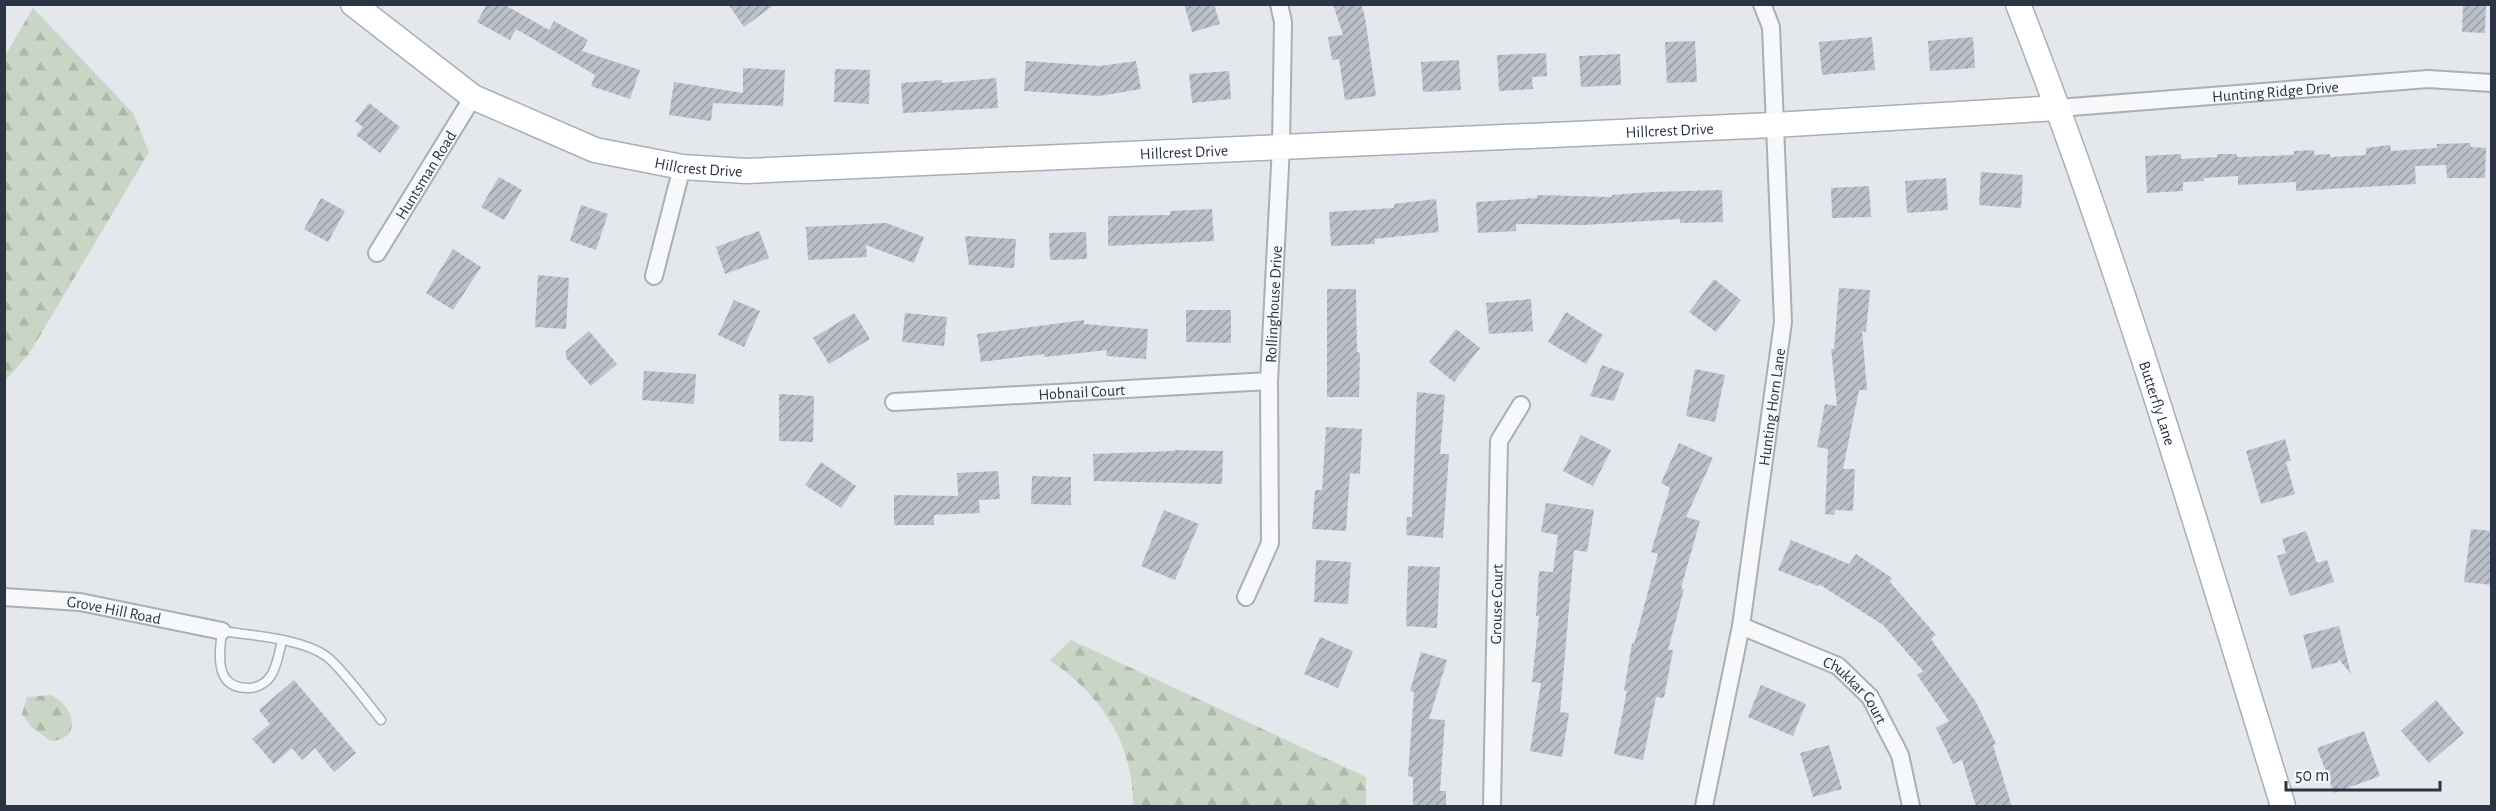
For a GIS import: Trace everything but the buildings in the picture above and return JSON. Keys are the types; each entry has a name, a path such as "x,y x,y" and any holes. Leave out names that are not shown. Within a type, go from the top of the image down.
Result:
{"street":[{"name":"Hillcrest Drive","path":"353,4 473,97 596,150 682,167 746,171 1773,125 2058,108"},
{"name":"Rollinghouse Drive","path":"1245,597 1270,543 1269,381 1281,146 1283,22 1279,4"},
{"name":"Hunting Horn Lane","path":"1704,807 1741,626 1782,322 1771,27 1762,4"},
{"name":"Butterfly Lane","path":"2018,4 2058,108 2127,305 2283,807"},
{"name":"Hunting Ridge Drive","path":"2058,108 2428,79 2492,83"},
{"name":"Huntsman Road","path":"377,253 473,97"},
{"path":"654,276 682,167"},
{"name":"Hobnail Court","path":"894,402 1269,381"},
{"name":"Grouse Court","path":"1492,807 1499,441 1521,405"},
{"name":"Grove Hill Road","path":"4,597 81,602 222,631"},
{"name":"Chukkar Court","path":"1741,626 1838,666 1870,697 1900,755 1911,807"}],"lane":[{"path":"282,641 272,675 264,684 254,688 233,686 224,678 220,665 222,631 282,641 308,646 328,657 381,720"}],"green space":[{"path":"33,8 133,113 149,152 29,354 5,381 5,56"},
{"path":"1071,640 1366,777 1366,806 1133,806 1132,783 1127,761 1111,722 1085,689 1050,660"},
{"path":"51,695 65,706 72,721 68,734 61,739 51,741 31,727 22,714 27,697"}]}
